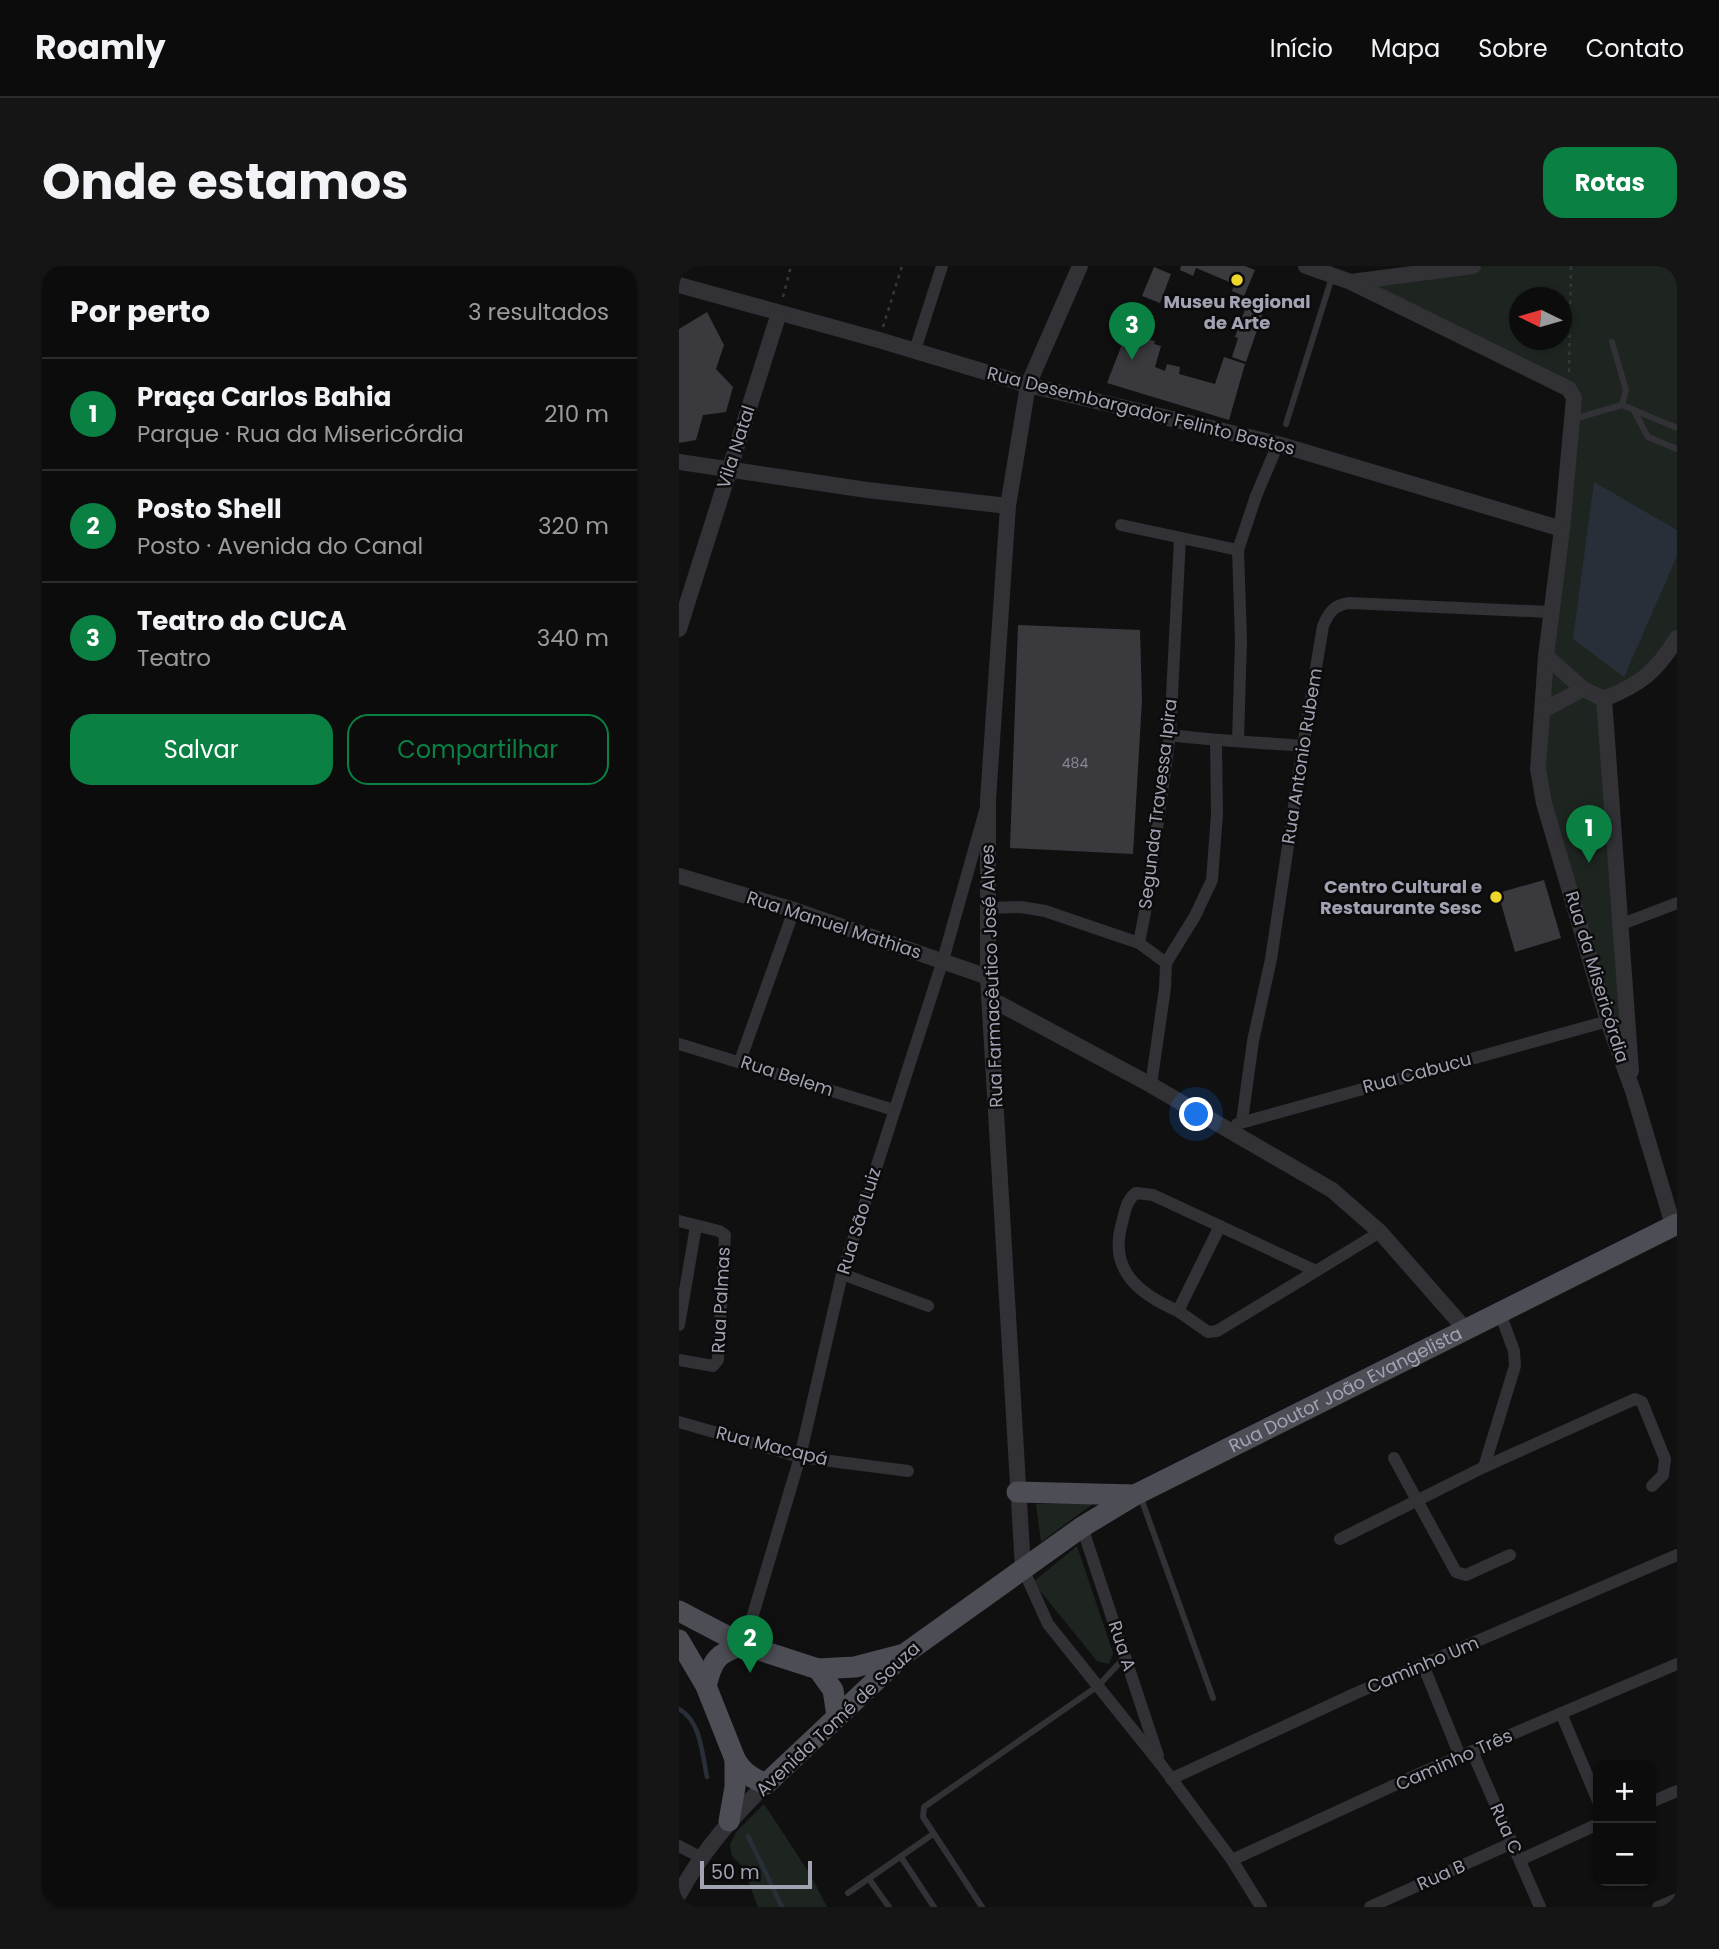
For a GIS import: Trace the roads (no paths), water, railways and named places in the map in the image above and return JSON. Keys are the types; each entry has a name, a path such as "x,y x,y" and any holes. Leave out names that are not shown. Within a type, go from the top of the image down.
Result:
{"main road":[{"name":"Rua Doutor João Evangelista","path":"1023,1569 1082,1527 1137,1494 1675,1225"},
{"path":"1017,1492 1137,1494"},
{"name":"Avenida Tomé de Souza","path":"766,1784 903,1655 1023,1569"},
{"path":"679,1611 744,1644 818,1669 855,1667 903,1655"},
{"path":"679,1640 706,1686 735,1759 750,1777 766,1784"},
{"path":"706,1686 716,1659 722,1653 744,1644"},
{"path":"818,1669 833,1690 837,1716"},
{"path":"729,1821 734,1794 735,1759"}],"street":[{"path":"915,350 942,266"},
{"name":"Rua Farmacêutico José Alves","path":"1023,1569 988,977 988,800 1008,506 1028,385 1080,266"},
{"path":"1306,266 1351,282 1473,266"},
{"name":"Rua da Misericórdia","path":"1351,282 1569,389 1574,398 1574,419 1546,656 1538,769 1544,803 1608,1021 1675,1225"},
{"name":"Rua Desembargador Felinto Bastos","path":"679,285 915,350 1028,385 1278,444 1562,529"},
{"name":"Vila Natal","path":"679,629 779,313"},
{"path":"1238,740 1241,652 1238,550 1256,496 1278,444"},
{"path":"679,463 1008,506"},
{"path":"1121,525 1238,550"},
{"name":"Segunda Travessa Ipira","path":"1139,943 1170,735 1180,538"},
{"name":"Rua Antonio Rubem","path":"1235,1125 1273,946 1303,746 1323,626 1328,614 1339,604 1551,612"},
{"path":"1546,656 1583,689 1604,699 1628,689 1653,672 1677,638"},
{"path":"1542,711 1583,689"},
{"name":"Rua da Misericórdia","path":"1604,699 1633,1091"},
{"path":"1170,735 1216,741 1238,740 1303,746"},
{"path":"1151,1085 1165,988 1165,964 1195,916 1212,880 1217,814 1216,741"},
{"name":"Rua São Luiz","path":"744,1644 800,1457 842,1274 943,960 988,800"},
{"name":"Rua Manuel Mathias","path":"679,876 794,910 988,977"},
{"path":"1622,924 1677,903"},
{"path":"987,908 1021,907 1045,911 1139,943 1165,964"},
{"path":"740,1061 794,910"},
{"path":"989,998 1151,1085 1235,1125 1332,1190 1380,1232 1466,1330"},
{"name":"Rua Cabucu","path":"1235,1125 1608,1021"},
{"name":"Rua Belem","path":"679,1044 894,1110"},
{"path":"1316,1271 1145,1192 1133,1195 1128,1202 1118,1240 1122,1265 1128,1277 1148,1296 1178,1311 1208,1332 1215,1332 1316,1271 1380,1232"},
{"path":"679,1221 696,1226 679,1325"},
{"name":"Rua Palmas","path":"679,1360 715,1365 718,1360 725,1235 696,1226"},
{"path":"1178,1311 1220,1226"},
{"path":"842,1274 928,1306"},
{"path":"1484,1467 1515,1366 1514,1351 1500,1313"},
{"path":"1340,1539 1484,1467 1637,1399 1642,1402 1662,1445 1665,1459 1663,1475 1651,1486"},
{"name":"Rua Macapá","path":"679,1422 800,1457 908,1471"},
{"path":"1394,1458 1456,1573 1466,1574 1510,1555"},
{"name":"Rua A","path":"1082,1527 1161,1766"},
{"name":"Caminho Um","path":"1171,1779 1354,1694 1677,1555"},
{"name":"Rua A","path":"1023,1569 1048,1624 1232,1860 1261,1907"},
{"name":"Caminho Três","path":"1232,1860 1466,1754 1677,1664"},
{"name":"Rua C","path":"1423,1665 1541,1907"},
{"path":"1560,1713 1593,1789"},
{"name":"Avenida Tomé de Souza","path":"679,1894 700,1857 729,1821 766,1784"},
{"path":"1656,1800 1677,1791"},
{"path":"1520,1860 1593,1827"},
{"name":"Rua B","path":"1370,1907 1512,1843"},
{"path":"679,1846 700,1857"},
{"path":"1658,1907 1677,1899"}],"lane":[{"path":"1286,424 1333,276"},
{"path":"1612,342 1626,390 1622,405"},
{"path":"1574,419 1622,405 1677,428"},
{"path":"1633,409 1648,438 1677,449"},
{"path":"1137,1494 1213,1698"},
{"path":"982,1907 923,1817 924,1807 1098,1686 1125,1657"},
{"path":"848,1893 933,1834"},
{"path":"901,1857 934,1907"},
{"path":"869,1879 889,1907"}],"waterway":[{"path":"679,1709 692,1721 696,1730 707,1777"},
{"path":"748,1836 782,1907"}],"place":[{"name":"Museu Regional de Arte","path":"1237,280"},
{"name":"Teatro do CUCA","path":"1132,360"},
{"name":"Praça Carlos Bahia","path":"1589,863"},
{"name":"Centro Cultural e Restaurante Sesc","path":"1496,897"},
{"name":"Posto Shell","path":"750,1673"}]}
